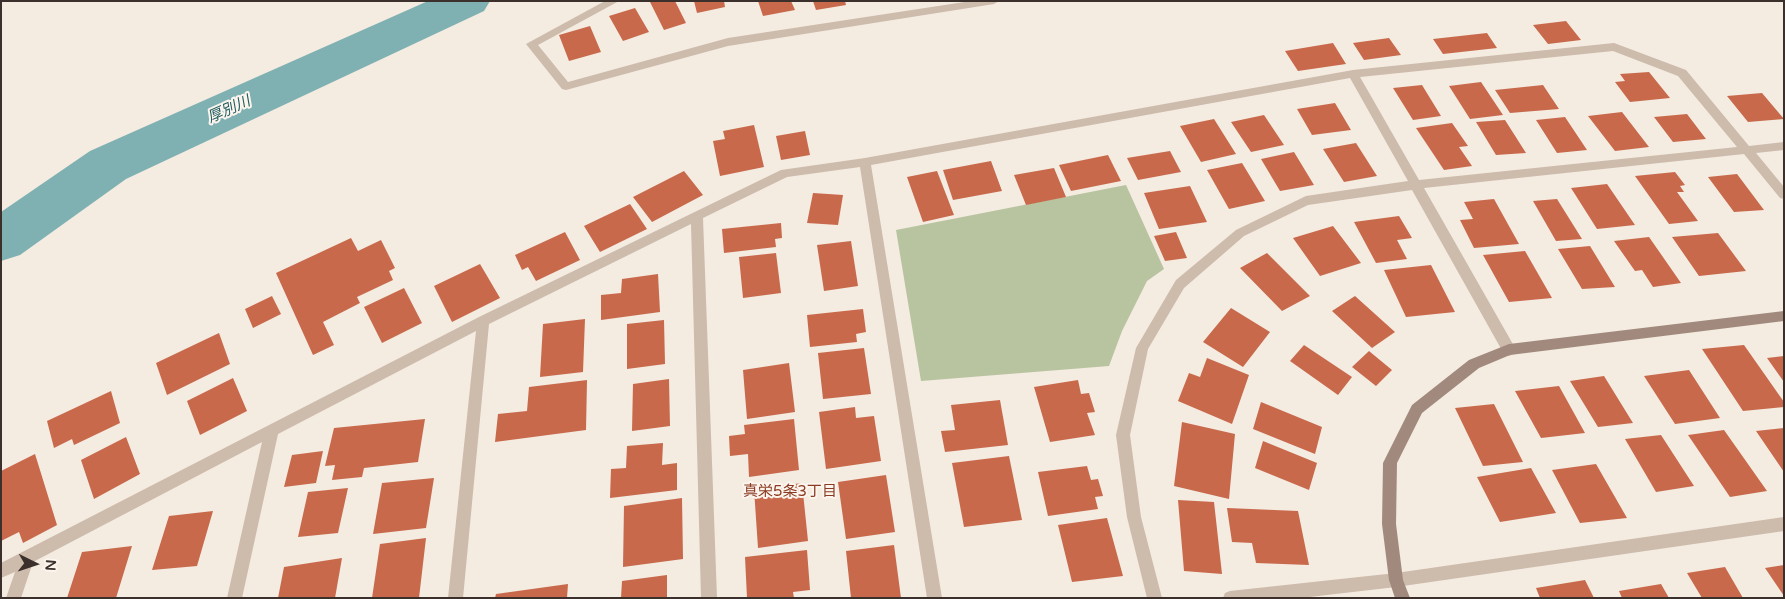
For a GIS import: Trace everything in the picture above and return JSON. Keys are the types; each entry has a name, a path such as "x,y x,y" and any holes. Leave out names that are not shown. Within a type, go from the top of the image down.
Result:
{"street":[{"path":"614,1 531,44 566,86 728,42 994,1"},
{"path":"1,571 484,321 785,173 865,162 1353,74 1614,47 1682,73 1784,195"},
{"path":"1353,74 1414,185 1509,350"},
{"path":"1155,598 1134,517 1123,435 1142,348 1180,284 1240,233 1306,200 1414,185 1784,146"},
{"path":"865,162 935,598"},
{"path":"697,215 709,598"},
{"path":"1403,598 1396,580 1389,524 1390,462 1416,409 1474,364 1509,350 1784,316"},
{"path":"455,598 484,321"},
{"path":"234,598 272,430"},
{"path":"1230,598 1396,580 1784,524"},
{"path":"13,598 27,557"}],"green space":[{"path":"1126,185 1164,269 1147,281 1122,331 1109,366 921,381 896,230"}],"building":[{"path":"675,1 686,23 664,30 650,2"},
{"path":"694,1 724,1 725,7 697,13"},
{"path":"758,1 791,1 795,10 763,16"},
{"path":"813,1 845,1 846,5 816,10"},
{"path":"635,8 649,32 623,41 609,16"},
{"path":"1566,21 1581,40 1548,44 1533,25"},
{"path":"590,26 601,52 569,61 559,35"},
{"path":"1487,33 1497,48 1443,54 1433,39"},
{"path":"1389,38 1401,55 1364,60 1353,43"},
{"path":"1333,43 1346,64 1298,71 1285,51"},
{"path":"1649,72 1670,98 1630,102 1615,82 1625,81 1620,74"},
{"path":"1481,82 1503,115 1470,119 1449,86"},
{"path":"1422,85 1441,116 1413,120 1393,88"},
{"path":"1543,85 1559,109 1510,113 1495,90"},
{"path":"1762,93 1784,119 1748,122 1727,96"},
{"path":"1335,103 1351,130 1312,135 1297,109"},
{"path":"1622,112 1649,147 1615,151 1588,116"},
{"path":"1687,114 1706,139 1673,142 1654,117"},
{"path":"1264,115 1284,145 1251,152 1231,122"},
{"path":"1565,117 1587,150 1557,153 1536,120"},
{"path":"1214,119 1236,154 1201,162 1180,126"},
{"path":"1505,120 1526,153 1496,155 1476,122"},
{"path":"1452,123 1468,146 1459,147 1472,166 1444,170 1416,128"},
{"path":"754,125 764,167 720,176 713,141 725,139 723,131"},
{"path":"805,131 810,155 781,160 776,136"},
{"path":"1356,143 1377,176 1344,182 1323,149"},
{"path":"1170,151 1181,172 1138,180 1127,158"},
{"path":"1294,152 1314,185 1280,191 1261,159"},
{"path":"1108,155 1121,181 1071,191 1059,165"},
{"path":"991,161 1002,191 953,200 943,170"},
{"path":"1242,163 1265,201 1229,209 1207,170"},
{"path":"1054,168 1066,197 1026,205 1014,175"},
{"path":"684,171 703,195 652,222 633,197"},
{"path":"937,171 954,215 923,222 907,177"},
{"path":"1675,172 1685,185 1680,186 1684,192 1677,192 1698,221 1669,224 1635,176"},
{"path":"1737,174 1764,210 1734,212 1708,177"},
{"path":"1607,184 1635,225 1597,229 1571,188"},
{"path":"1190,186 1207,222 1159,229 1144,193"},
{"path":"813,193 843,195 838,225 807,223"},
{"path":"1494,199 1519,244 1474,248 1460,220 1473,219 1464,202"},
{"path":"1557,199 1582,239 1556,241 1533,201"},
{"path":"630,204 647,229 600,252 584,226"},
{"path":"1399,216 1412,238 1397,240 1407,259 1376,263 1354,222"},
{"path":"781,223 782,238 775,239 776,247 724,253 722,229"},
{"path":"1333,226 1361,263 1320,276 1293,238"},
{"path":"565,232 580,260 536,281 528,267 522,270 515,255"},
{"path":"1176,232 1187,258 1165,261 1154,236"},
{"path":"1718,233 1746,271 1699,276 1672,237"},
{"path":"1649,237 1681,283 1653,287 1642,270 1635,271 1614,241"},
{"path":"351,238 358,251 381,240 395,268 389,271 393,280 357,297 360,303 323,322 334,345 313,355 276,273"},
{"path":"851,241 858,286 824,291 817,245"},
{"path":"1590,246 1615,287 1582,289 1558,249"},
{"path":"1525,251 1552,298 1509,302 1483,255"},
{"path":"776,253 781,293 743,298 739,257"},
{"path":"1267,253 1310,296 1282,311 1240,268"},
{"path":"480,264 500,298 452,322 434,286"},
{"path":"1431,265 1455,312 1406,317 1384,270"},
{"path":"658,274 660,312 601,320 601,295 621,293 622,279"},
{"path":"404,288 422,323 382,343 364,307"},
{"path":"272,296 281,314 253,328 245,309"},
{"path":"1355,296 1395,332 1372,348 1332,311"},
{"path":"1231,308 1270,332 1243,367 1203,342"},
{"path":"863,309 866,332 856,334 857,342 810,347 807,315"},
{"path":"585,319 583,372 540,377 543,324"},
{"path":"664,320 665,364 627,369 627,324"},
{"path":"219,333 230,364 167,395 156,363"},
{"path":"1304,345 1352,377 1338,395 1290,361"},
{"path":"1744,345 1784,402 1784,407 1743,411 1702,349"},
{"path":"864,348 871,394 823,399 818,353"},
{"path":"1369,351 1392,370 1376,386 1352,367"},
{"path":"1784,356 1784,382 1767,358"},
{"path":"1207,358 1249,375 1232,424 1178,401 1189,373 1200,377"},
{"path":"789,363 795,412 747,419 743,370"},
{"path":"1689,370 1720,418 1675,424 1644,376"},
{"path":"1604,376 1633,423 1598,427 1570,381"},
{"path":"233,378 247,411 200,435 187,401"},
{"path":"669,379 670,426 632,431 633,384"},
{"path":"587,380 586,430 495,442 498,414 527,411 529,387"},
{"path":"1078,380 1081,394 1089,393 1095,412 1087,413 1095,435 1050,442 1034,387"},
{"path":"1559,386 1585,433 1541,438 1515,391"},
{"path":"111,391 120,423 74,445 72,439 54,448 47,421"},
{"path":"1000,400 1008,445 945,452 941,431 955,430 951,405"},
{"path":"1261,402 1322,427 1315,454 1253,429"},
{"path":"1494,404 1523,462 1483,466 1455,408"},
{"path":"855,407 856,418 874,416 881,461 826,469 819,412"},
{"path":"425,419 418,462 364,468 362,477 332,480 335,465 325,466 334,428"},
{"path":"794,419 799,470 749,477 748,454 730,456 729,436 745,434 744,425"},
{"path":"1182,422 1235,434 1229,499 1174,486"},
{"path":"1784,428 1784,472 1756,431"},
{"path":"1724,430 1767,491 1730,497 1688,435"},
{"path":"1661,435 1694,486 1656,492 1625,439"},
{"path":"126,437 140,474 94,499 81,460"},
{"path":"1263,441 1317,463 1309,490 1255,468"},
{"path":"663,443 662,465 677,463 677,490 610,498 611,469 626,468 627,446"},
{"path":"323,451 316,483 284,487 292,455"},
{"path":"35,454 57,525 23,543 19,532 1,541 1,471"},
{"path":"1009,456 1022,520 964,527 952,463"},
{"path":"1596,464 1627,518 1580,523 1552,470"},
{"path":"1087,466 1091,480 1098,479 1103,496 1095,497 1098,509 1048,516 1038,472"},
{"path":"1531,468 1556,513 1500,522 1477,477"},
{"path":"886,475 895,532 846,539 838,482"},
{"path":"434,478 426,528 373,534 382,483"},
{"path":"802,483 808,541 758,548 754,489"},
{"path":"348,488 338,533 298,537 308,492"},
{"path":"682,498 683,559 623,567 624,506"},
{"path":"1178,500 1214,502 1222,574 1184,571"},
{"path":"1227,508 1298,511 1309,565 1256,563 1252,543 1232,542"},
{"path":"213,511 197,566 152,570 169,516"},
{"path":"1107,518 1123,576 1072,582 1058,525"},
{"path":"426,538 419,598 372,598 380,544"},
{"path":"894,545 901,598 851,598 846,551"},
{"path":"132,546 116,598 67,598 82,552"},
{"path":"807,550 810,590 793,592 794,598 747,598 745,557"},
{"path":"342,558 335,598 278,598 284,567"},
{"path":"1784,565 1784,596 1765,568"},
{"path":"1725,567 1743,598 1702,598 1687,573"},
{"path":"667,575 667,598 621,598 622,581"},
{"path":"1585,580 1594,598 1540,598 1536,588"},
{"path":"568,584 567,598 495,598 496,594"},
{"path":"1661,584 1669,598 1622,598 1619,591"}],"waterway":[{"name":"厚別川","path":"1,240 108,165 468,1"}],"district":[{"name":"真栄5条3丁目","path":"790,492"}]}
